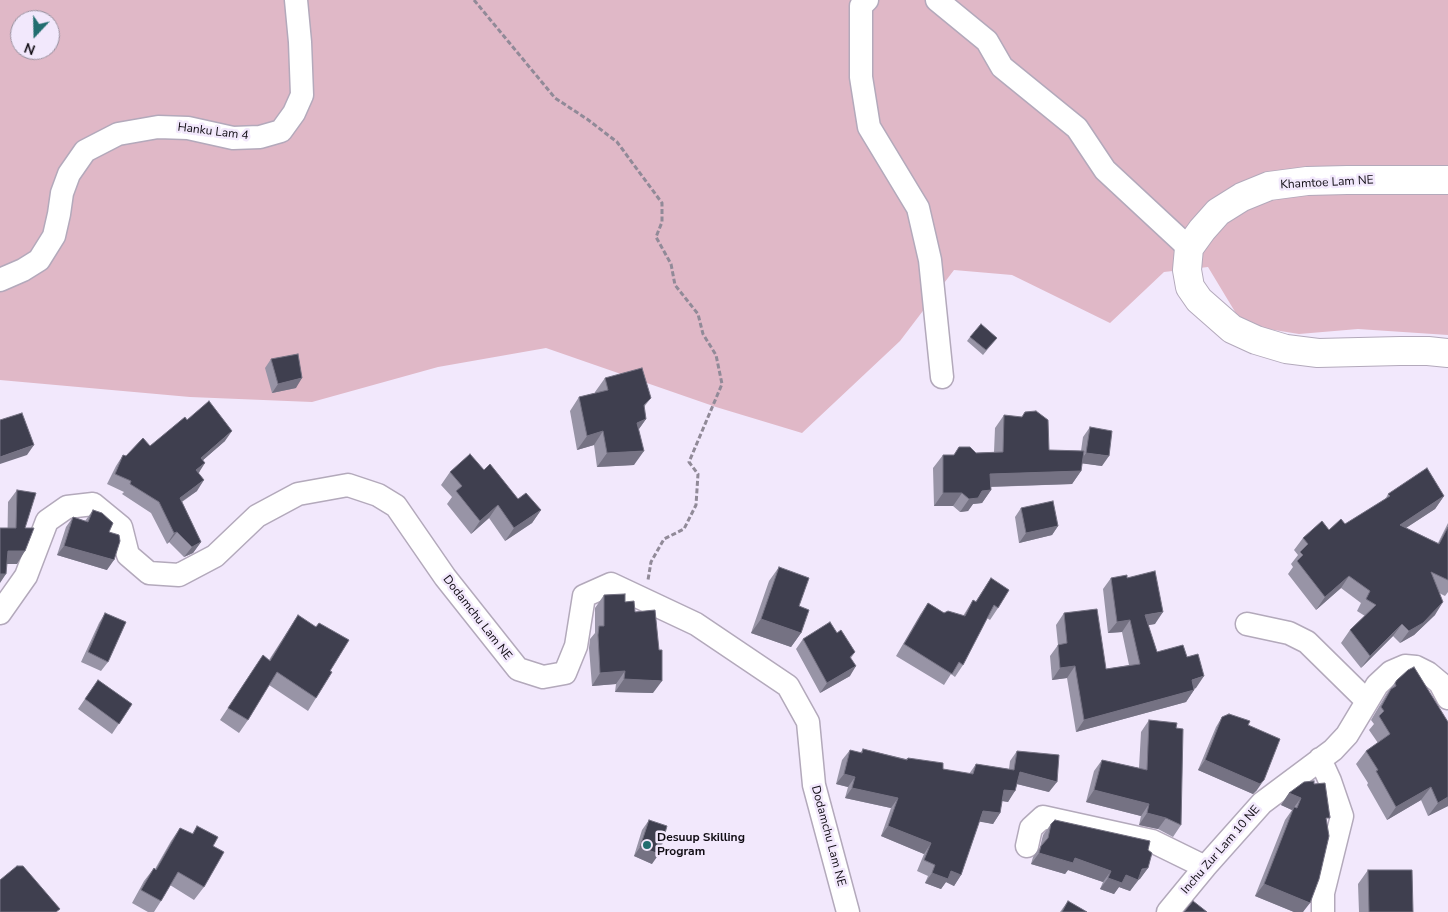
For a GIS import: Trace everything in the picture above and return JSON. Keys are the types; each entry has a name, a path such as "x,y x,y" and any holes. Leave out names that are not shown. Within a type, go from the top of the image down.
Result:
{"main road":[{"name":"Khamtoe Lam NE","path":"1189,248 1218,212 1242,197 1269,186 1307,181 1448,180"},
{"path":"1189,248 1187,270 1190,287 1199,300 1232,328 1256,340 1286,349 1318,353 1400,350 1448,353"}],"street":[{"name":"Hanku Lam 4","path":"0,280 23,270 39,260 54,236 62,193 70,174 85,152 93,147 118,134 158,127 188,128 234,138 260,137 281,131 294,113 302,95 296,0"},
{"path":"866,0 861,6 861,77 869,127 918,208 930,260 942,377"},
{"path":"937,0 987,41 1002,67 1077,128 1105,170 1189,248"},
{"name":"Dodamchu Lam NE","path":"0,613 26,576 47,522 67,507 94,504 121,527 128,555 149,573 179,575 215,556 257,516 298,494 348,486 378,495 396,506 445,578 518,669 542,677 565,673 576,646 584,596 611,584 696,624 788,686 808,722 814,785 848,912"},
{"path":"1247,624 1289,632 1306,642 1366,701"},
{"name":"Inchu Zur Lam 10 NE","path":"1168,912 1205,867 1262,804 1333,750 1347,735 1377,685 1391,672 1405,666 1416,666 1440,683 1448,698"},
{"path":"1320,759 1342,816 1322,894 1323,912"},
{"path":"1027,846 1031,828 1043,818 1152,841 1205,867"}],"path":[{"path":"474,0 555,98 587,119 616,142 662,203 662,222 656,237 670,264 674,285 698,314 703,334 716,355 722,384 689,462 698,474 696,505 684,529 664,539 651,562 645,600"}],"shaded area":[{"path":"0,0 1448,0 1448,335 1358,329 1299,334 1243,325 1208,267 1164,272 1110,323 1012,275 954,270 900,341 802,433 716,407 546,348 438,367 312,402 190,397 0,380"}],"building":[{"path":"981,324 997,338 986,350 970,337"},
{"path":"298,354 302,378 278,384 271,359"},
{"path":"642,368 651,398 644,405 646,419 637,423 644,451 607,453 603,431 587,436 579,397 608,390 605,378"},
{"path":"209,401 232,431 201,458 205,463 196,470 204,480 180,498 201,542 192,547 177,532 174,533 159,502 130,484 131,481 115,474 123,455 126,456 143,438 150,446 185,417 187,420"},
{"path":"1036,411 1048,420 1049,450 1084,451 1081,471 990,474 991,490 982,491 978,498 969,499 962,493 943,493 943,455 954,455 959,447 970,447 976,453 1003,452 1004,415 1022,417 1025,412"},
{"path":"22,413 34,445 0,457 0,420"},
{"path":"1090,427 1112,431 1109,456 1086,453"},
{"path":"470,454 484,470 490,464 518,499 526,493 541,510 514,528 498,505 480,521 456,491 462,486 450,472"},
{"path":"1427,468 1444,496 1400,525 1439,544 1448,527 1448,580 1431,572 1443,602 1423,623 1409,631 1402,624 1370,656 1350,630 1376,605 1366,599 1370,591 1349,576 1325,597 1297,561 1303,555 1300,552 1308,544 1303,538 1322,521 1329,530 1341,519 1345,524 1390,496 1388,494"},
{"path":"17,490 36,493 25,528 34,528 25,551 8,551 6,574 0,574 0,528 16,528"},
{"path":"1053,501 1058,526 1026,533 1021,508"},
{"path":"93,510 102,513 113,523 109,532 119,535 120,541 114,560 64,546 73,517 88,522"},
{"path":"779,567 809,578 799,606 809,610 801,633 761,619"},
{"path":"1155,571 1163,612 1145,615 1157,652 1183,645 1187,657 1198,654 1204,676 1192,680 1194,690 1084,720 1075,666 1060,668 1058,645 1067,643 1064,613 1097,609 1106,669 1140,664 1130,620 1117,622 1111,578 1127,575 1127,578"},
{"path":"991,578 1009,590 998,608 994,605 963,665 959,662 952,674 904,644 928,603 944,613 948,611 965,616 973,600 976,602"},
{"path":"625,594 625,602 634,601 635,612 655,610 659,650 662,650 662,681 624,679 625,671 600,673 598,635 599,626 604,626 604,595"},
{"path":"105,613 126,622 108,662 88,652"},
{"path":"298,615 316,627 319,623 349,640 316,698 277,672 248,720 228,708 263,655 270,661"},
{"path":"830,622 837,633 841,630 855,652 850,657 856,666 827,683 803,639"},
{"path":"1414,667 1448,722 1448,797 1438,803 1431,787 1396,807 1376,771 1378,770 1366,751 1390,734 1379,716 1384,711 1381,707 1391,689 1396,686 1397,680"},
{"path":"98,680 132,704 119,724 85,699"},
{"path":"1229,714 1250,721 1248,725 1280,739 1264,780 1260,784 1205,760 1222,717"},
{"path":"1149,720 1177,723 1176,728 1183,729 1181,825 1166,818 1147,813 1149,804 1094,790 1102,760 1147,770"},
{"path":"863,749 907,760 908,758 943,763 943,769 973,774 976,764 1014,770 1017,751 1059,755 1057,782 1020,772 1015,791 1004,790 1000,813 983,811 961,875 951,871 948,879 932,873 935,865 924,860 931,843 888,826 898,798 852,788 855,777 844,774 850,750 862,753"},
{"path":"1314,781 1314,784 1325,783 1330,818 1326,818 1329,836 1319,879 1310,903 1264,884 1294,807 1297,808 1301,798 1289,793 1304,782"},
{"path":"649,820 667,826 659,854 640,847"},
{"path":"1055,820 1150,841 1148,850 1152,853 1148,868 1142,869 1138,880 1126,875 1122,883 1108,878 1111,871 1075,858 1073,863 1039,853 1041,846 1048,838 1051,824"},
{"path":"197,826 218,837 213,846 224,852 204,887 178,872 161,901 141,890 154,868 156,870 180,828 193,834"},
{"path":"17,866 23,866 60,909 56,912 0,912 0,880"},
{"path":"1368,870 1412,870 1413,912 1369,912"},
{"path":"1068,901 1087,912 1062,912"},
{"path":"1193,901 1207,912 1184,912"}],"place":[{"name":"Desuup Skilling Program","path":"647,845"}]}
